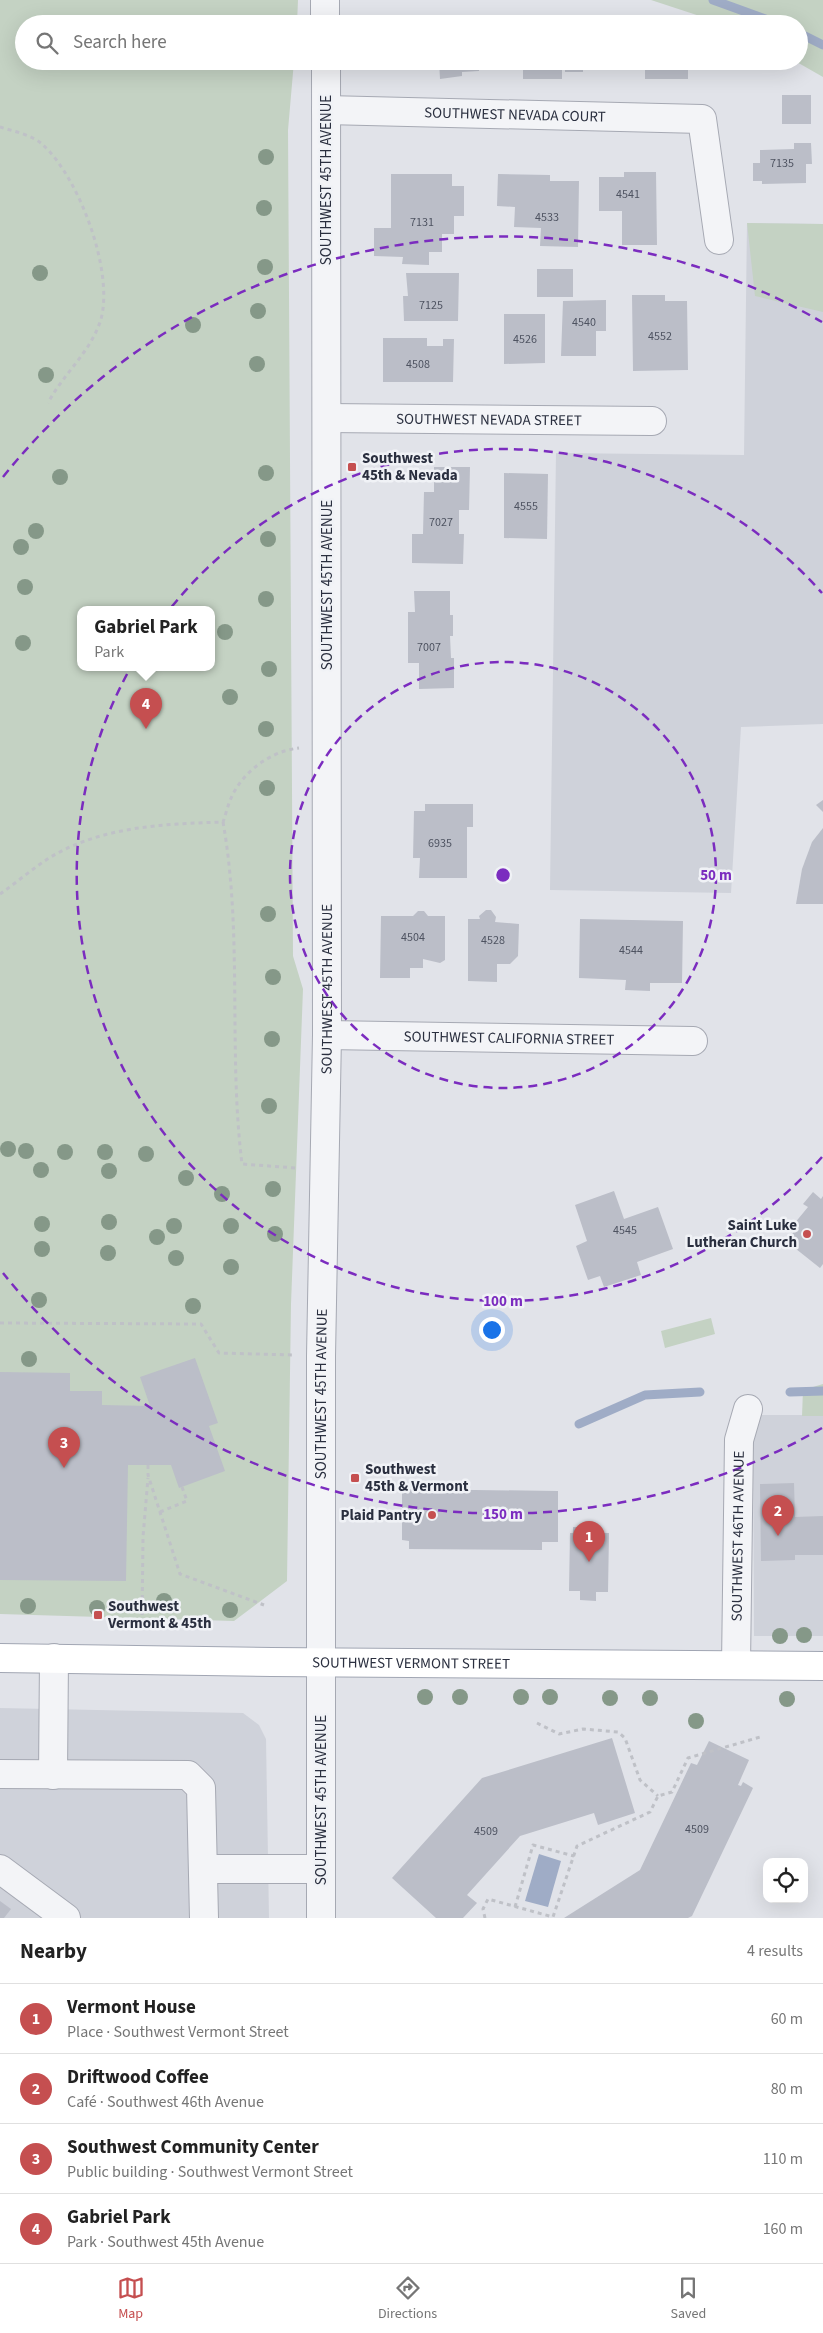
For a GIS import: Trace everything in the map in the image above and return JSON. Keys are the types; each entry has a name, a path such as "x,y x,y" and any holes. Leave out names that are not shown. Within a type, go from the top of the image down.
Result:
{"main road":[{"name":"SOUTHWEST VERMONT STREET","path":"0,1658 321,1663 823,1666"}],"street":[{"path":"325,0 326,15"},
{"name":"SOUTHWEST 45TH AVENUE","path":"321,1918 321,1356 327,1035 326,70"},
{"name":"SOUTHWEST NEVADA COURT","path":"326,110 702,120 719,240"},
{"name":"SOUTHWEST NEVADA STREET","path":"327,418 652,422"},
{"name":"SOUTHWEST CALIFORNIA STREET","path":"327,1035 693,1041"},
{"name":"SOUTHWEST 46TH AVENUE","path":"736,1665 739,1440 748,1409"},
{"path":"54,1658 54,1775"},
{"path":"0,1774 188,1775 201,1788 204,1918"},
{"path":"0,1869 66,1918"},
{"path":"203,1869 321,1869"}],"path":[{"path":"0,127 40,142 56,158 71,182 86,216 102,268 105,289 100,320 84,352 48,403"},
{"path":"325,1170 242,1164 236,1116 234,946 230,866 223,822 232,796 249,773 267,758 292,749 327,745"},
{"path":"0,894 50,858 82,843 118,832 156,824 223,822"},
{"path":"0,1323 201,1324 219,1353 321,1356"},
{"path":"142,1623 143,1537 148,1465"},
{"path":"148,1475 180,1574 264,1605"},
{"path":"160,1512 187,1501 182,1487"},
{"path":"537,1723 559,1734 583,1729 618,1732 625,1738 640,1780 658,1796"},
{"path":"485,1918 483,1909 488,1899 553,1917 577,1846 650,1812 658,1796 672,1792 688,1758 760,1737"},
{"path":"515,1907 533,1845 574,1856"}],"shaded area":[{"path":"747,223 823,224 823,724 741,727 731,893 550,890 556,453 744,455"},
{"path":"753,1415 823,1415 823,1636 754,1636"},
{"path":"0,1708 243,1713 259,1725 266,1739 269,1918 0,1918"}],"green space":[{"path":"0,0 298,0 297,15 15,15 15,70 293,70 288,130 293,956 303,989 291,1304 287,1581 234,1621 0,1614"},
{"path":"651,0 823,0 823,77 808,68 808,15 697,15"},
{"path":"747,223 823,224 823,312 755,296"},
{"path":"711,1318 715,1334 665,1348 661,1331"},
{"path":"823,1384 823,1416 802,1416 803,1390"}],"water":[{"path":"539,1854 561,1861 548,1907 525,1901"}],"building":[{"path":"440,70 479,70 462,72 462,76 440,79"},
{"path":"523,70 562,70 562,79 523,79"},
{"path":"565,70 583,70 583,72 565,72"},
{"path":"645,70 688,70 688,79 645,79"},
{"path":"782,95 811,95 811,124 782,124"},
{"path":"794,143 811,143 812,164 806,164 806,183 762,184 762,181 753,181 753,163 760,163 760,150 794,149"},
{"path":"624,172 656,172 657,245 622,245 622,211 599,211 599,177 624,177"},
{"path":"391,174 452,174 452,186 464,186 464,216 454,216 454,234 442,234 442,252 429,252 429,265 402,264 403,257 374,256 374,228 391,228"},
{"path":"498,174 550,175 550,181 579,181 578,247 540,246 541,228 514,227 515,207 497,206"},
{"path":"537,269 573,269 573,297 537,297"},
{"path":"406,273 459,273 458,321 404,321 403,296 408,296"},
{"path":"632,295 665,295 665,301 687,301 688,370 633,371"},
{"path":"606,300 606,331 596,331 596,356 561,356 563,301"},
{"path":"504,314 545,314 545,363 504,364"},
{"path":"383,338 427,338 427,346 443,346 443,339 454,339 453,382 383,382"},
{"path":"434,467 470,467 469,510 459,510 459,534 464,534 463,564 412,563 412,534 423,534 424,492 434,492"},
{"path":"504,473 548,474 547,539 504,538"},
{"path":"414,591 450,591 450,615 453,615 453,636 450,636 451,658 454,658 454,688 419,689 419,663 408,663 408,612 415,612"},
{"path":"823,800 823,812 816,805"},
{"path":"425,804 473,804 473,827 467,827 467,878 419,878 420,858 413,858 414,811 425,811"},
{"path":"823,828 823,904 796,904 802,869 812,842"},
{"path":"486,910 491,910 496,917 495,922 519,924 518,956 510,964 497,964 497,982 468,981 468,919 480,919 479,916"},
{"path":"418,911 424,911 428,916 445,916 445,960 440,963 423,959 423,968 410,968 410,978 380,978 381,916 413,916"},
{"path":"580,919 683,921 682,983 650,983 650,991 625,990 626,980 579,978"},
{"path":"614,1191 624,1219 658,1207 673,1249 637,1262 641,1275 604,1287 600,1276 588,1280 576,1246 587,1241 575,1205"},
{"name":"Saint Luke Lutheran Church","path":"813,1192 821,1199 823,1196 823,1264 820,1268 786,1241 798,1227 794,1224 808,1207 803,1204"},
{"path":"195,1358 218,1423 209,1426 225,1471 179,1488 171,1465 128,1465 126,1581 0,1580 0,1372 70,1373 70,1391 102,1391 102,1405 150,1406 140,1377"},
{"path":"794,1483 795,1517 823,1516 823,1555 795,1555 795,1560 761,1561 760,1484"},
{"path":"402,1489 558,1491 558,1542 542,1542 542,1550 409,1549 409,1541 402,1540"},
{"path":"573,1527 596,1527 596,1533 609,1533 608,1592 596,1592 596,1601 580,1600 580,1591 569,1591 570,1533 573,1533"},
{"path":"612,1738 635,1813 598,1825 594,1813 520,1836 467,1895 477,1903 463,1918 436,1918 392,1878 482,1778"},
{"path":"709,1741 749,1760 738,1785 741,1786 743,1782 753,1788 692,1916 688,1918 564,1918 640,1870 691,1763 697,1765"},
{"path":"0,1901 11,1909 4,1918 0,1918"}],"waterway":[{"path":"713,0 754,15"},
{"path":"808,38 823,45"},
{"path":"790,1392 823,1391"},
{"path":"579,1424 645,1395 700,1392"}],"place":[{"name":"Southwest 45th & Nevada","path":"352,467"},
{"name":"Gabriel Park","path":"146,729"},
{"name":"Saint Luke Lutheran Church","path":"807,1234"},
{"name":"Southwest Community Center","path":"64,1468"},
{"name":"Southwest 45th & Vermont","path":"355,1478"},
{"name":"Plaid Pantry","path":"432,1515"},
{"name":"Driftwood Coffee","path":"778,1536"},
{"name":"Vermont House","path":"589,1562"},
{"name":"Southwest Vermont & 45th","path":"98,1615"}]}
